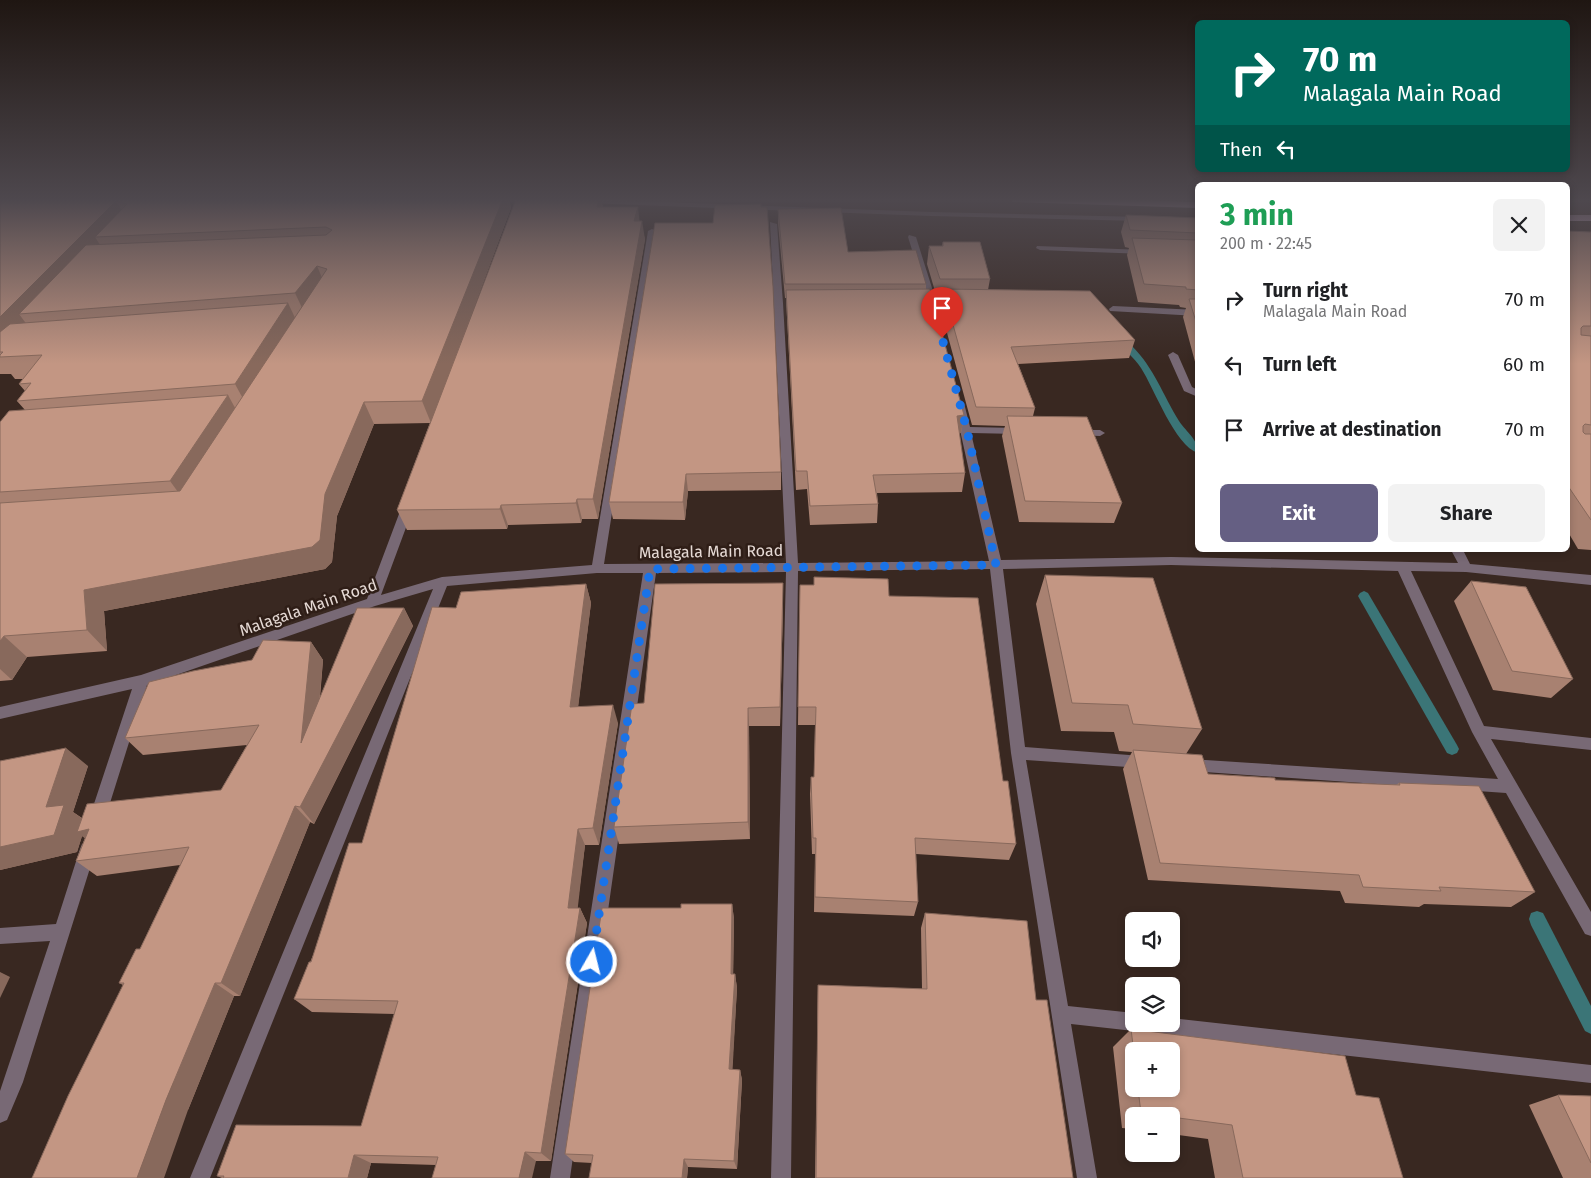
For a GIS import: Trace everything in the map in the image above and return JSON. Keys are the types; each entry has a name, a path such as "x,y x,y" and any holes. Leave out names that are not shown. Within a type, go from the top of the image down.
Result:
{"street":[{"path":"597,569 648,254"},
{"path":"776,254 783,303 792,566 781,1178"},
{"path":"917,254 937,320"},
{"path":"1112,308 1195,313"},
{"path":"1173,355 1188,389 1195,392"},
{"path":"957,394 967,430 996,565 1018,753 1062,1014 1087,1178"},
{"path":"967,430 1033,432"},
{"path":"1062,432 1100,433"},
{"path":"372,602 410,499"},
{"path":"1458,552 1466,568"},
{"name":"Malagala Main Road","path":"0,713 141,681 372,602 442,582 597,569 996,565 1171,561 1466,568 1591,580"},
{"path":"1403,568 1479,732 1591,928"},
{"path":"560,1178 650,569"},
{"path":"200,1178 442,582"},
{"path":"0,1113 7,1083 61,932 141,681"},
{"path":"1479,732 1591,744"},
{"path":"1018,753 1156,762"},
{"path":"1176,764 1512,787"},
{"path":"0,936 61,932"},
{"path":"1062,1014 1125,1021"},
{"path":"1180,1028 1591,1074"}],"building":[{"path":"0,254 63,254 0,317"},
{"path":"77,254 481,254 422,401 364,402 325,494 320,540 312,547 84,590 87,630 4,636 0,641 0,503 180,491 327,269 317,266 295,293 19,314"},
{"path":"495,254 636,254 593,499 577,499 576,503 501,505 500,509 397,510"},
{"path":"650,254 771,254 781,472 686,474 683,502 609,502"},
{"path":"782,254 917,254 926,284 785,284"},
{"path":"932,254 983,254 990,279 940,279"},
{"path":"1136,254 1195,254 1195,290 1186,289 1186,287 1144,284"},
{"path":"1570,254 1591,254 1591,326 1583,326 1581,328 1581,335 1591,336 1591,425 1585,424 1583,432 1591,434 1591,520 1570,489"},
{"path":"930,289 964,415 957,416 965,473 873,475 878,504 810,506 807,471 796,471 786,290"},
{"path":"943,289 1090,291 1135,340 1011,347 1035,408 976,407"},
{"path":"1189,299 1195,299 1195,318"},
{"path":"288,303 235,384 17,401 31,383 19,384 42,355 0,357 3,352 0,352 0,332 10,324"},
{"path":"228,395 170,481 0,492 0,422 9,411"},
{"path":"1007,416 1087,417 1122,503 1025,501"},
{"path":"1045,575 1153,578 1202,729 1133,724 1128,705 1072,703"},
{"path":"814,577 888,579 889,596 978,598 1003,781 1008,781 1016,844 915,838 918,902 815,897 816,838 813,838 811,777 814,777 816,707 798,707 800,585 814,585"},
{"path":"1471,581 1526,587 1573,679 1512,671"},
{"path":"783,583 780,707 748,708 748,822 614,827 632,704 644,703 655,584"},
{"path":"586,584 570,707 613,705 593,828 578,829 568,908 580,908 541,1153 525,1152 519,1178 432,1178 438,1157 354,1155 348,1178 223,1178 224,1176 217,1176 236,1125 361,1126 398,1001 294,999 309,962 311,962 349,843 362,843 432,607 456,608 461,592"},
{"path":"357,608 404,608 300,807 295,806 221,983 215,983 166,1100 137,1178 32,1178 68,1096 124,983 119,983 136,949 140,949 189,847 76,861 89,829 77,832 87,804 221,790 259,725 125,738 149,682 193,671 252,660 263,640 311,642 301,743"},
{"path":"66,748 46,807 64,805 54,835 0,847 0,761"},
{"path":"1133,750 1202,755 1208,774 1275,778 1275,780 1479,786 1535,892 1439,887 1441,891 1363,887 1359,875 1160,863"},
{"path":"681,904 732,904 731,974 735,974 729,1069 740,1070 734,1161 684,1159 682,1178 589,1178 593,1155 565,1154 602,908 681,908"},
{"path":"925,913 1027,921 1036,1000 1047,1000 1073,1178 816,1178 818,985 927,989"},
{"path":"1131,1032 1155,1032 1345,1056 1356,1095 1379,1098 1403,1178 1243,1178 1232,1125 1180,1118 1180,1107 1140,1107 1139,1097 1180,1097 1180,1042 1133,1042"},
{"path":"1558,1095 1591,1096 1591,1163"}],"waterway":[{"path":"1120,339 1143,364 1180,430 1195,447"},
{"path":"1364,596 1452,749"},
{"path":"1537,919 1591,1025"}],"route":[{"path":"592,962 650,569 996,565 967,430 942,338"}]}
